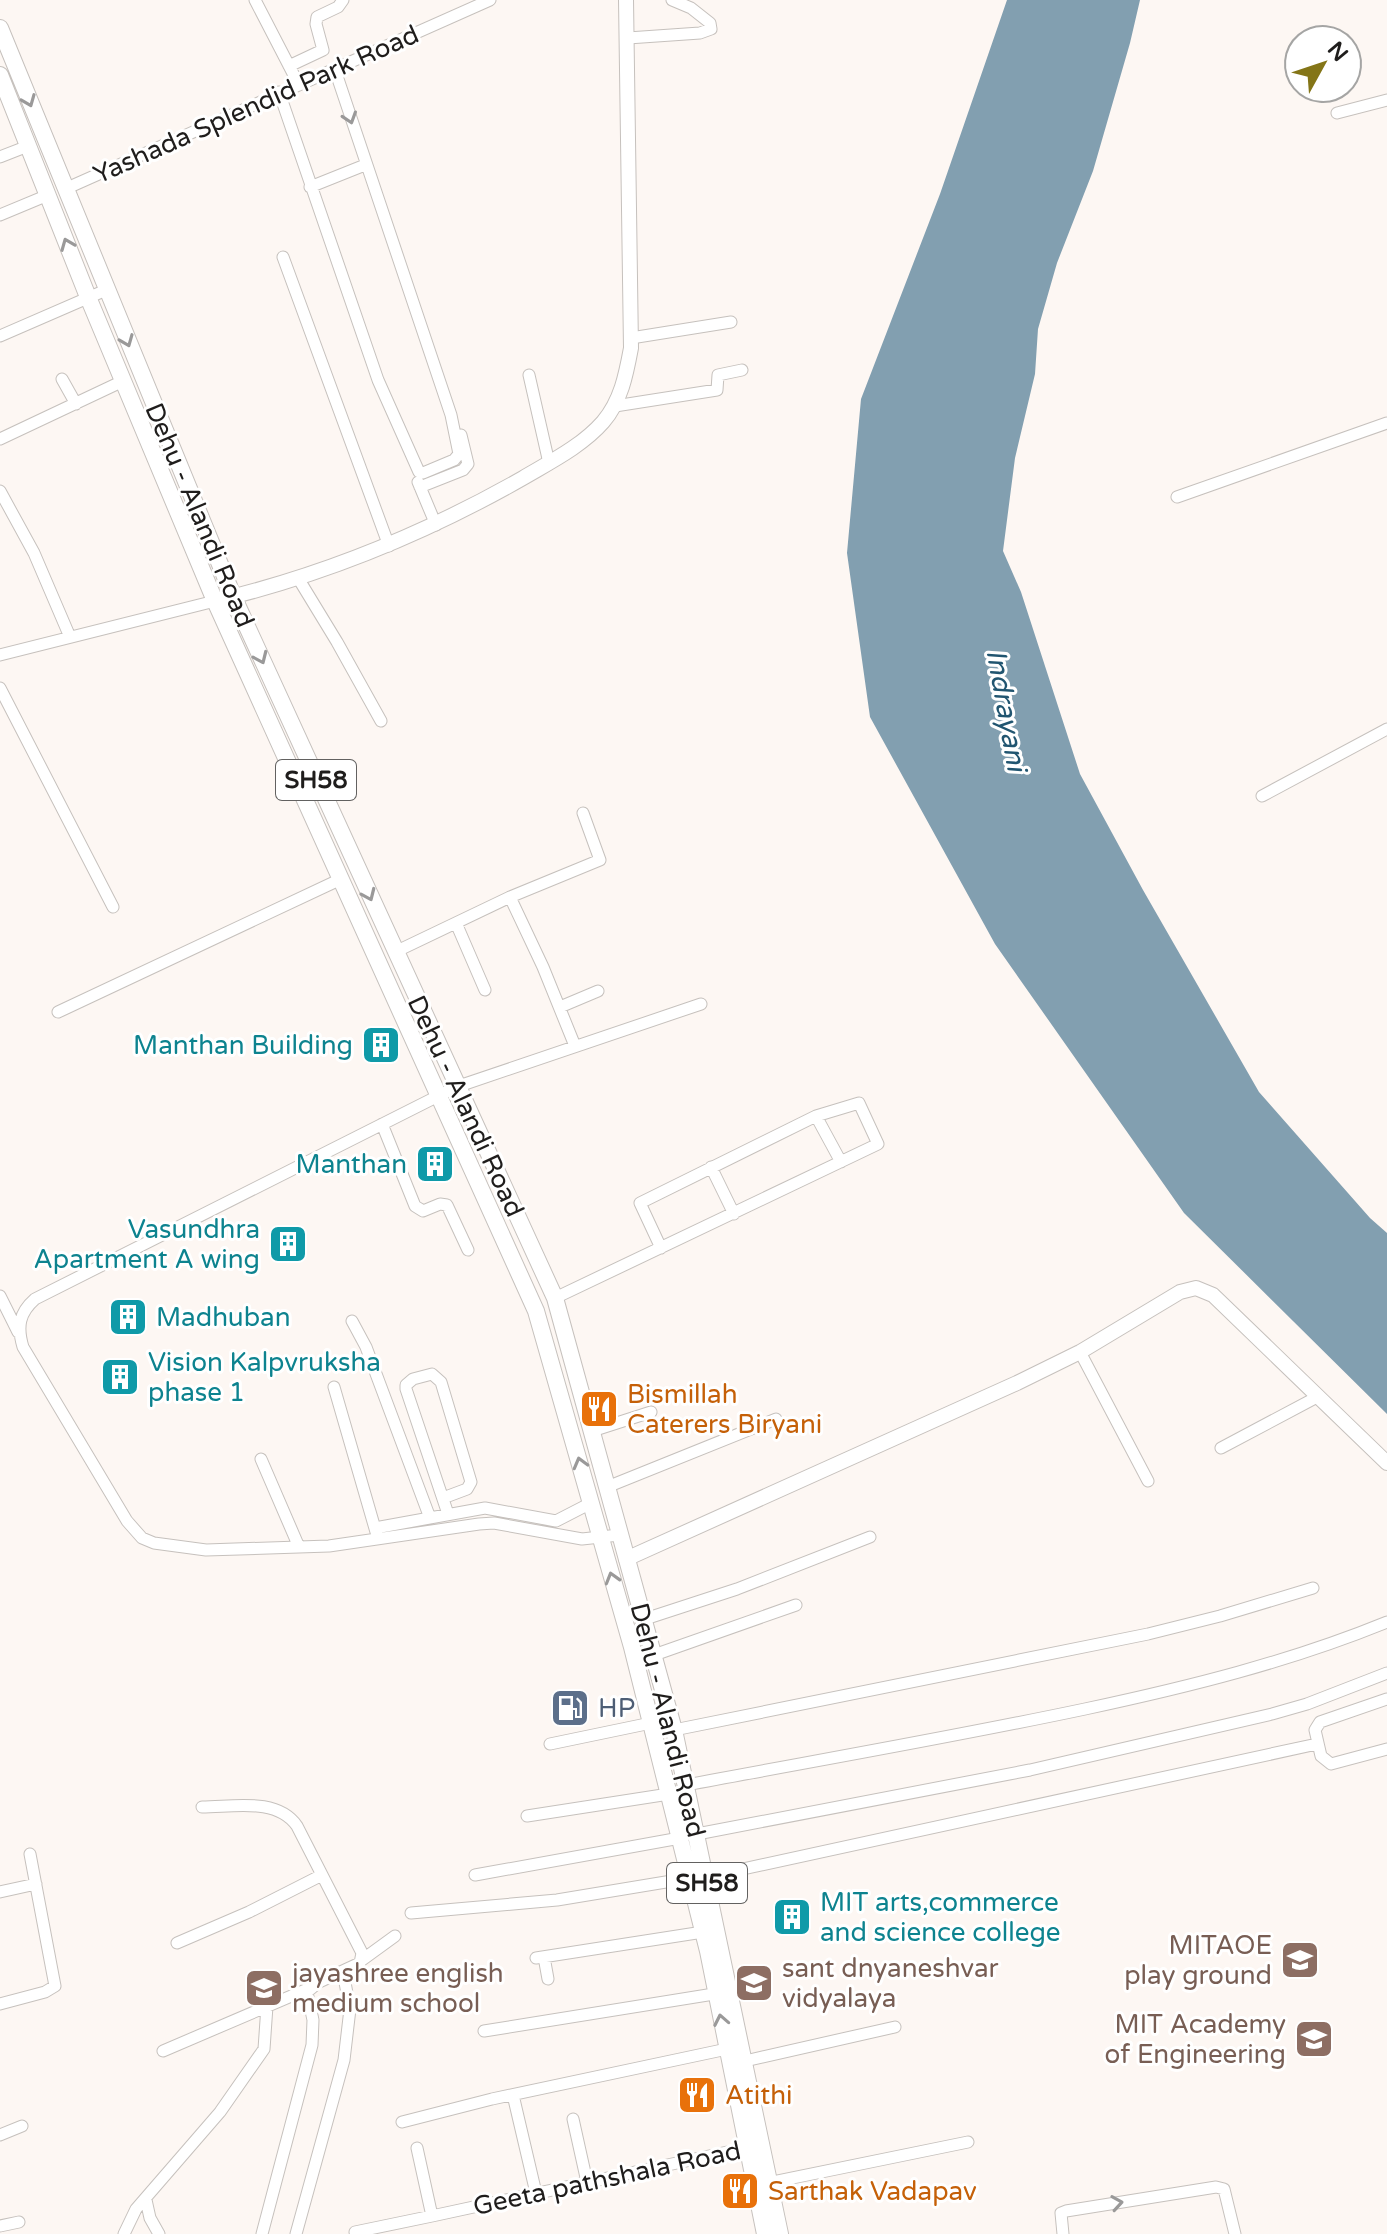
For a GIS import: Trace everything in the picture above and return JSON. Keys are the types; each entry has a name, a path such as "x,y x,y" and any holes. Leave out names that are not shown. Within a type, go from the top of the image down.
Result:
{"main road":[{"name":"Dehu - Alandi Road","path":"0,28 233,596 555,1298 674,1730 686,1785 688,1836"},
{"name":"Dehu - Alandi Road","path":"0,75 88,297 215,601 536,1311 669,1794 688,1836 723,1993 727,2049 755,2146"},
{"name":"Dehu - Alandi Road","path":"698,1878 703,1932 745,2061 762,2184 765,2234"},
{"name":"Dehu - Alandi Road","path":"762,2184 780,2234"}],"street":[{"path":"255,0 299,85"},
{"path":"289,66 323,50 317,17 338,7 343,0"},
{"name":"Yashada Splendid Park Road","path":"65,189 490,0"},
{"path":"0,655 298,578 389,546 436,525 549,463 591,435 615,406 624,382 631,338 626,0"},
{"path":"628,38 696,34 711,29 710,23 696,11 672,0"},
{"path":"279,92 378,380 419,472 423,473 454,460 459,454 451,415 335,70"},
{"path":"1337,113 1387,100"},
{"path":"0,157 28,146"},
{"path":"310,187 365,165"},
{"path":"0,215 48,195"},
{"path":"283,257 389,546"},
{"path":"0,336 106,290"},
{"path":"631,338 731,322"},
{"path":"615,406 717,390 718,375 742,370"},
{"path":"529,375 549,463"},
{"path":"62,379 76,404"},
{"path":"0,439 123,381"},
{"path":"436,525 419,484 463,470 468,464 457,422 451,415"},
{"path":"1177,497 1387,423"},
{"path":"0,491 34,553 70,637"},
{"path":"298,578 381,721"},
{"path":"0,688 113,907"},
{"path":"1262,796 1387,729"},
{"path":"395,952 510,897 600,860 583,813"},
{"path":"58,1012 341,879"},
{"path":"510,897 575,1046"},
{"path":"456,923 485,990"},
{"path":"560,1007 598,991"},
{"path":"19,1334 24,1309 35,1299 439,1095 701,1004"},
{"path":"555,1298 734,1214 878,1144 859,1103 816,1116 640,1203 661,1248"},
{"path":"816,1116 841,1162"},
{"path":"382,1124 415,1206 423,1211 440,1204 447,1205 468,1250"},
{"path":"711,1167 734,1214"},
{"path":"626,1559 1004,1390 1080,1352 1180,1292 1196,1288 1213,1295 1387,1463"},
{"path":"0,1296 23,1347 127,1521 142,1538 174,1548 206,1550 299,1547 377,1534 494,1523 558,1536 600,1539 619,1535"},
{"path":"352,1321 366,1347 430,1518"},
{"path":"1080,1352 1148,1481"},
{"path":"443,1498 467,1489 471,1482 441,1382 432,1374 413,1379 406,1389 448,1514"},
{"path":"334,1387 377,1534"},
{"path":"1221,1448 1319,1396"},
{"path":"592,1431 651,1412"},
{"path":"607,1487 776,1419"},
{"path":"261,1459 299,1547"},
{"path":"377,1534 430,1518 477,1509 495,1509 556,1521 591,1503"},
{"path":"645,1619 737,1589 870,1537"},
{"path":"674,1730 1148,1634 1313,1588"},
{"path":"654,1655 796,1605"},
{"path":"686,1785 1021,1723 1189,1686 1278,1662 1387,1622"},
{"path":"475,1875 1030,1770 1272,1714 1387,1673"},
{"path":"1387,1699 1320,1722 1315,1730 1321,1756 1331,1764 1387,1749"},
{"path":"550,1744 651,1723"},
{"path":"411,1913 557,1900 698,1878 1317,1744"},
{"path":"527,1816 669,1794"},
{"path":"202,1807 268,1807 283,1811 297,1826 362,1953 362,1960"},
{"path":"0,2004 45,1992 55,1986 30,1854"},
{"path":"177,1943 249,1912 322,1875"},
{"path":"0,1892 36,1884"},
{"path":"548,1979 540,1957 703,1932"},
{"path":"163,2051 343,1972 395,1936"},
{"path":"296,2234 344,2060 350,2009 343,1972"},
{"path":"262,2234 312,2045 313,2020 306,1996 310,1988"},
{"path":"484,2031 723,1993"},
{"path":"124,2234 136,2209 220,2112 264,2049 267,2006"},
{"path":"745,2061 895,2027"},
{"path":"402,2122 727,2049"},
{"path":"513,2095 536,2193"},
{"path":"573,2119 587,2182"},
{"path":"0,2135 22,2126"},
{"path":"762,2184 968,2142"},
{"name":"Geeta pathshala Road","path":"355,2232 755,2146"},
{"path":"417,2148 432,2216"},
{"path":"1063,2234 1061,2213 1066,2211 1216,2187 1224,2189 1235,2234"},
{"path":"146,2200 150,2218 159,2234"},
{"path":"0,2226 19,2222"}],"water":[{"name":"Indrayani","path":"1007,0 1140,0 1093,171 1057,263 1038,329 1035,374 1015,458 1003,551 1021,592 1080,774 1143,890 1259,1092 1370,1218 1387,1233 1387,1414 1184,1213 995,944 870,717 847,553 861,399 940,194"}],"place":[{"name":"Manthan Building","path":"381,1045"},
{"name":"Manthan","path":"435,1164"},
{"name":"Vasundhra Apartment A wing","path":"288,1244"},
{"name":"Madhuban","path":"128,1317"},
{"name":"Vision Kalpvruksha phase 1","path":"120,1377"},
{"name":"Bismillah Caterers Biryani","path":"599,1409"},
{"name":"HP","path":"570,1708"},
{"name":"MIT arts,commerce and science college","path":"792,1917"},
{"name":"MITAOE play ground","path":"1300,1960"},
{"name":"sant dnyaneshvar vidyalaya","path":"754,1983"},
{"name":"jayashree english medium school","path":"264,1988"},
{"name":"MIT Academy of Engineering","path":"1314,2039"},
{"name":"Atithi","path":"697,2095"},
{"name":"Sarthak Vadapav","path":"740,2191"}]}
